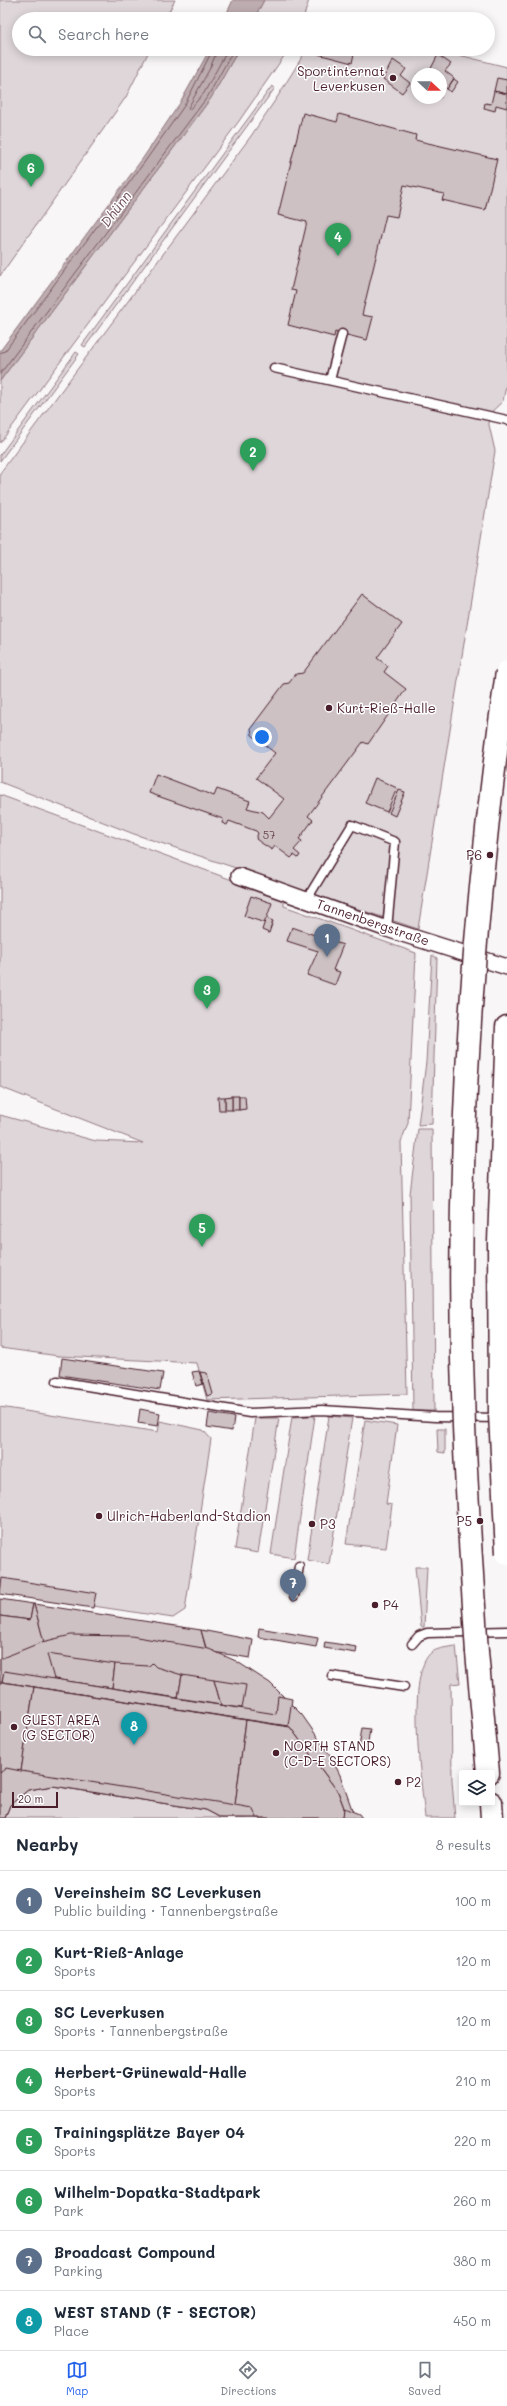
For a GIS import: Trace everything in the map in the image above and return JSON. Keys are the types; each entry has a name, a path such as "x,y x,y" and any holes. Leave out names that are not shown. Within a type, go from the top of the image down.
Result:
{"highway":[{"path":"488,1770 483,1733 477,1652 464,1425 464,1154 472,989 480,895 507,672"},
{"path":"507,1027 500,1156 498,1328 500,1414 507,1553"},
{"path":"482,1770 483,1733"},
{"path":"481,1818 482,1806"},
{"path":"491,1806 492,1818"}],"street":[{"name":"Tannenbergstraße","path":"239,876 387,928 507,967"}],"lane":[{"path":"330,380 342,334"},
{"path":"274,368 507,420"},
{"path":"307,899 352,825 395,842 387,928"},
{"path":"57,1381 250,1413 322,1410 435,1417 507,1418"},
{"path":"294,1596 299,1566"},
{"path":"412,1644 419,1636 427,1633 507,1631"},
{"path":"332,1676 404,1687"}],"shaded area":[{"path":"0,0 175,0 169,12 12,12 12,56 146,56 126,97 0,276"},
{"path":"264,0 309,0 305,12 258,12"},
{"path":"235,56 284,56 239,121 0,443 0,381 211,98"},
{"path":"303,56 463,56 507,67 507,381 503,401 487,416 495,451 418,929 134,834 0,782 0,473 251,136"},
{"path":"272,86 275,88 85,347 82,345"},
{"path":"76,352 79,354 0,461 0,455"},
{"path":"0,795 284,899 284,906 416,953 408,1123 401,1142 407,1394 207,1400 197,1363 59,1356 0,1348 0,1115 96,1141 143,1143 0,1087"},
{"path":"432,955 437,958 432,1124 418,1125 426,1062"},
{"path":"418,1129 432,1129 434,1411 413,1411 410,1194"},
{"name":"Ulrich-Haberland-Stadion","path":"0,1407 158,1432 160,1421 203,1430 211,1439 185,1610 173,1618 0,1592"},
{"path":"315,1416 294,1558 271,1554 292,1417"},
{"path":"329,1416 352,1418 329,1564 307,1560"},
{"path":"255,1418 279,1418 258,1553 235,1549"},
{"path":"365,1420 397,1425 386,1504 392,1505 386,1548 346,1544"},
{"path":"437,1429 445,1429 445,1453 438,1452"},
{"path":"415,1567 427,1567 424,1627 421,1627"},
{"path":"456,1646 460,1683 451,1684 452,1780 455,1818 425,1818 417,1730 419,1681 424,1663 432,1652"},
{"path":"10,1779 247,1816 246,1818 4,1818"}],"water":[{"path":"233,0 264,0 258,12 227,12"},
{"name":"Dhünn","path":"206,56 235,56 211,98 0,381 0,351 143,158 180,103"}],"building":[{"path":"325,56 354,56 352,63"},
{"path":"437,56 451,64 447,69 431,68"},
{"name":"Sportinternat Leverkusen","path":"393,60 406,69 401,76 410,83 402,93 383,79"},
{"path":"447,73 454,78 447,89"},
{"path":"497,78 507,80 507,94 494,91"},
{"path":"454,79 458,82 451,92 447,89"},
{"path":"494,91 507,94 507,108 496,105 495,111 484,108 485,103 491,104"},
{"path":"303,113 337,122 339,114 416,135 415,140 497,159 485,210 442,200 444,194 404,185 397,217 386,215 362,315 373,317 367,340 335,332 334,337 288,325 296,291 291,290 307,222 278,215"},
{"name":"Kurt-Rieß-Halle","path":"362,594 402,624 377,658 388,666 384,672 406,689 368,744 363,742 308,816 313,820 299,839 302,841 294,850 300,855 298,858 294,855 291,858 275,846 272,850 256,839 258,833 256,831 229,821 227,825 222,823 223,819 149,793 156,774 214,796 217,789 250,801 247,808 263,812 269,818 284,799 256,778 275,753 252,735 251,728 284,684 289,683 296,674 303,673"},
{"path":"375,778 397,788 387,812 365,803"},
{"path":"399,790 405,792 395,816 389,813"},
{"path":"251,896 272,903 265,923 244,916"},
{"path":"266,918 273,921 269,933 262,930"},
{"path":"292,927 343,945 333,970 340,972 335,985 307,975 318,951 287,941"},
{"path":"232,1096 239,1096 239,1110 232,1110"},
{"path":"232,1096 232,1110 225,1110 225,1097"},
{"path":"239,1096 245,1096 246,1109 239,1110"},
{"path":"218,1097 225,1097 225,1110 219,1110"},
{"path":"62,1358 163,1373 160,1390 60,1375"},
{"path":"199,1371 203,1384 196,1386 192,1372"},
{"path":"200,1372 207,1373 213,1394 207,1396"},
{"path":"140,1409 160,1413 158,1426 138,1423"},
{"path":"209,1413 234,1417 232,1431 207,1427"},
{"path":"2,1578 96,1593 93,1608 0,1594"},
{"path":"0,1599 33,1604 30,1620 0,1616"},
{"path":"33,1604 54,1679 0,1671 0,1616 30,1620"},
{"path":"34,1604 201,1630 214,1680 182,1675 156,1667 152,1663 149,1666 115,1664 47,1654"},
{"path":"259,1628 318,1638 316,1647 258,1637"},
{"path":"201,1630 253,1640 250,1658 207,1651"},
{"path":"71,1635 131,1636 209,1649 236,1661 270,1683 302,1715 330,1755 340,1775 355,1818 221,1818 206,1810 53,1786 28,1790 10,1805 5,1818 0,1818 0,1659 42,1642"},
{"path":"325,1642 357,1647 356,1653 324,1648"},
{"path":"47,1654 115,1664 112,1688 54,1679"},
{"path":"152,1663 156,1667 182,1675 178,1698 112,1688 115,1664 149,1666"},
{"path":"4,1671 276,1714 278,1696 292,1699 288,1726 2,1682"},
{"path":"182,1675 214,1680 221,1705 178,1698"},
{"path":"214,1680 246,1685 242,1708 221,1705"},
{"path":"2,1682 290,1727 338,1792 344,1808 343,1818 221,1818 206,1810 53,1786 28,1790 10,1805 5,1818 0,1818 0,1683"},
{"name":"GUEST AREA (G SECTOR)","path":"2,1682 34,1687 21,1771 6,1768 0,1773 0,1683"},
{"path":"34,1687 246,1720 235,1805 21,1771"},
{"name":"NORTH STAND (C-D-E SECTORS)","path":"246,1720 290,1727 338,1792 344,1808 343,1818 257,1818 252,1808 235,1805"},
{"path":"362,1728 370,1729 367,1749 359,1747"},
{"path":"344,1808 359,1814 362,1818 343,1818"}],"place":[{"name":"Sportinternat Leverkusen","path":"393,78"},
{"name":"Wilhelm-Dopatka-Stadtpark","path":"31,187"},
{"name":"Herbert-Grünewald-Halle","path":"338,256"},
{"name":"Kurt-Rieß-Anlage","path":"253,471"},
{"name":"Kurt-Rieß-Halle","path":"329,708"},
{"name":"P6","path":"490,855"},
{"name":"Vereinsheim SC Leverkusen","path":"327,957"},
{"name":"SC Leverkusen","path":"207,1009"},
{"name":"Trainingsplätze Bayer 04","path":"202,1247"},
{"name":"Ulrich-Haberland-Stadion","path":"99,1516"},
{"name":"P5","path":"480,1521"},
{"name":"P3","path":"312,1524"},
{"name":"Broadcast Compound","path":"293,1602"},
{"name":"P4","path":"375,1605"},
{"name":"GUEST AREA (G SECTOR)","path":"14,1727"},
{"name":"WEST STAND (F - SECTOR)","path":"134,1745"},
{"name":"NORTH STAND (C-D-E SECTORS)","path":"276,1753"},
{"name":"P2","path":"398,1782"}]}
